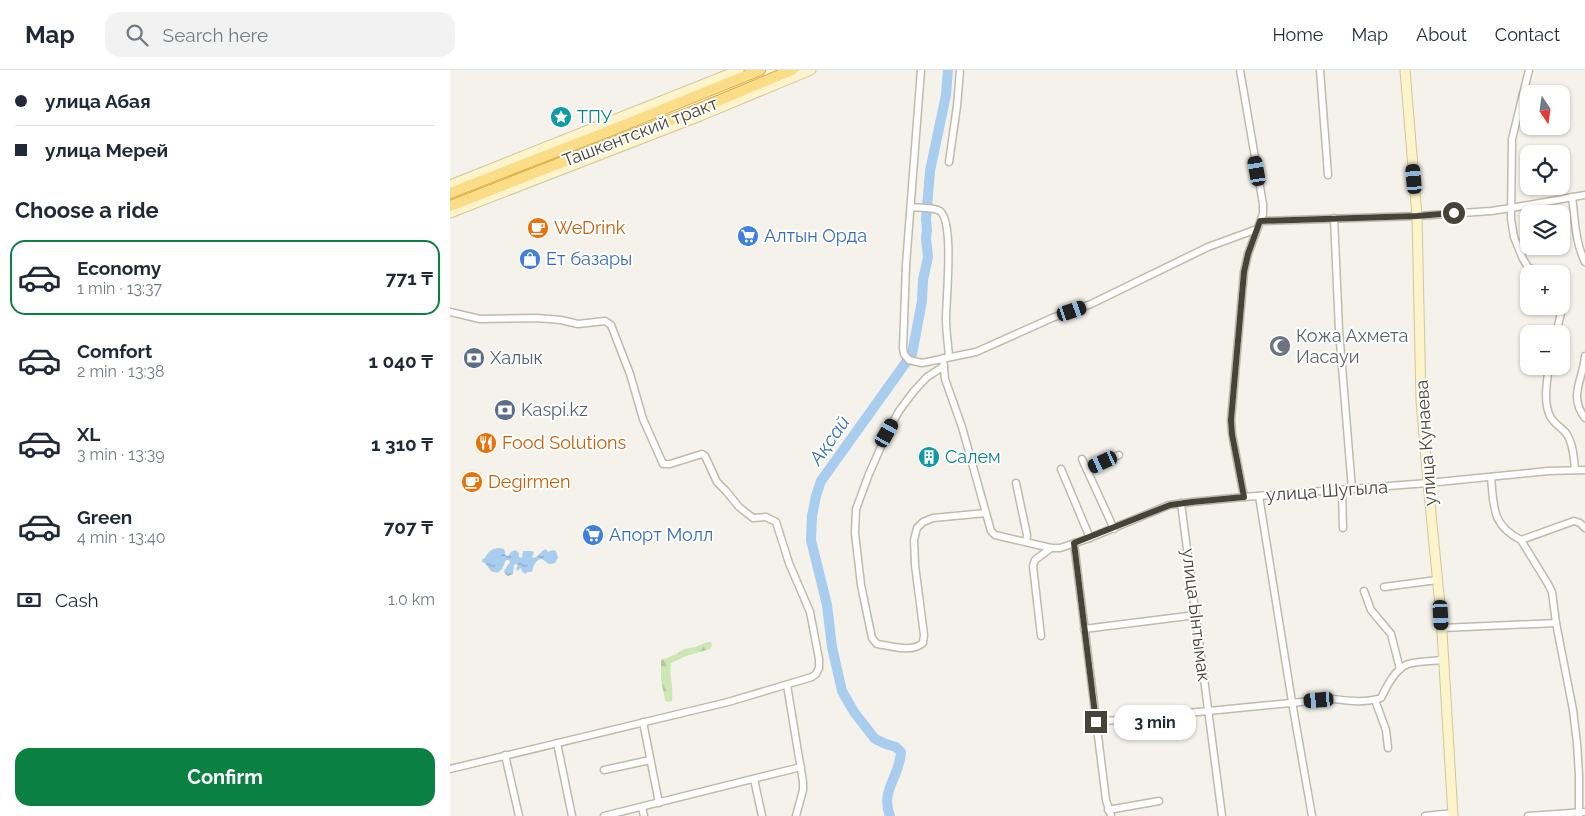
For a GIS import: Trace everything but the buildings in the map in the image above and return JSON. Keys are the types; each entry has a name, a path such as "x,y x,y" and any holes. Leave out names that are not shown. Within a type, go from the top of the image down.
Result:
{"highway":[{"path":"450,193 760,70"},
{"name":"Ташкентский тракт","path":"450,206 705,107 792,70"}],"main road":[{"path":"450,185 739,70"},
{"path":"450,213 700,116 810,70"},
{"name":"улица Кунаева","path":"1405,70 1417,216 1421,401 1442,628 1453,815"}],"street":[{"path":"921,70 906,265 903,348 904,354 909,360 922,363 984,349 1052,318 1091,304 1208,247 1257,229"},
{"path":"949,162 960,70"},
{"path":"1240,70 1263,204 1263,214 1248,254 1244,272 1231,420 1244,497"},
{"path":"1320,70 1328,175"},
{"path":"1527,265 1514,237 1511,208 1512,138 1529,70"},
{"path":"1260,221 1417,216 1511,208 1585,195"},
{"path":"1572,197 1577,239 1585,262"},
{"name":"улица Шугыла","path":"911,207 936,209 944,217 948,253 945,379 962,427 991,531 995,535 1051,548 1060,548 1114,529 1170,505 1181,503 1428,483 1548,471 1585,470"},
{"path":"1334,218 1339,330 1352,489"},
{"path":"450,312 480,319 537,318 578,324 605,321 611,325 630,374 643,419 663,464 670,464 702,454 706,456 717,482 739,508 753,518 766,517 776,522 789,563 810,612 820,659 819,668 812,677 728,702 450,769"},
{"path":"1585,356 1576,392 1579,410 1585,418"},
{"path":"944,366 927,377 914,390 899,411 869,474 856,509 855,532 861,585 872,638 877,644 911,649 919,647 923,643 924,635 915,565 914,540 917,528 923,522 934,518 986,513"},
{"path":"1548,375 1546,392 1548,411 1551,418 1566,433 1572,446 1575,470"},
{"path":"1087,470 1119,455"},
{"path":"1082,459 1114,529"},
{"path":"1061,469 1090,538"},
{"path":"1491,477 1494,509 1498,521 1509,534 1521,540 1552,592 1576,735 1581,813 1528,816"},
{"path":"1016,483 1027,536 1026,542"},
{"path":"1342,490 1343,528"},
{"path":"1259,496 1312,816"},
{"name":"улица Ынтымак","path":"1181,503 1222,816"},
{"path":"1521,540 1574,521 1580,523 1585,528"},
{"path":"1074,543 1109,813 1159,801"},
{"path":"1041,636 1033,566 1035,560 1051,548"},
{"path":"1384,587 1437,580"},
{"path":"1364,591 1371,610 1391,634 1400,669"},
{"path":"1084,629 1196,615"},
{"path":"1442,628 1556,624"},
{"path":"1096,722 1292,702 1332,699 1351,702 1374,700 1381,698 1390,681 1400,669 1408,664 1443,660"},
{"path":"787,684 803,790 796,816"},
{"path":"1374,700 1386,730 1388,748"},
{"path":"643,722 659,803"},
{"path":"557,743 572,816"},
{"path":"505,755 519,816"},
{"path":"604,770 650,760"},
{"path":"604,816 801,767"},
{"path":"754,779 762,816"},
{"path":"642,808 644,816"},
{"path":"1425,816 1453,815"}],"green space":[{"path":"711,642 712,645 710,649 686,656 671,663 672,701 667,702 661,679 661,660 684,649"}],"water":[{"path":"499,548 504,549 506,556 515,550 519,553 519,557 522,558 523,551 534,552 532,557 534,558 546,549 548,552 552,550 556,551 558,558 555,563 549,564 542,559 538,560 532,572 527,572 526,574 520,568 518,571 516,569 518,565 516,564 514,565 513,574 508,576 504,571 510,562 509,560 506,560 502,569 497,573 491,571 482,562 482,559 489,552"}],"waterway":[{"name":"Ақсай","path":"890,816 887,799 900,761 901,752 896,747 875,739 854,712 842,691 832,647 827,605 811,540 812,516 821,481 912,354 928,257 926,219 930,171 946,95 948,70"}],"place":[{"name":"ТПУ","path":"561,117"},
{"name":"WeDrink","path":"538,228"},
{"name":"Алтын Орда","path":"748,236"},
{"name":"Ет базары","path":"530,259"},
{"name":"Кожа Ахмета Иасауи","path":"1280,346"},
{"name":"Халык","path":"474,358"},
{"name":"Kaspi.kz","path":"505,410"},
{"name":"Food Solutions","path":"486,443"},
{"name":"Салем","path":"929,457"},
{"name":"Degirmen","path":"472,482"},
{"name":"Апорт Молл","path":"593,535"}],"route":[{"path":"1096,722 1074,543 1170,505 1244,497 1231,420 1244,272 1248,254 1260,221 1454,213"}]}
